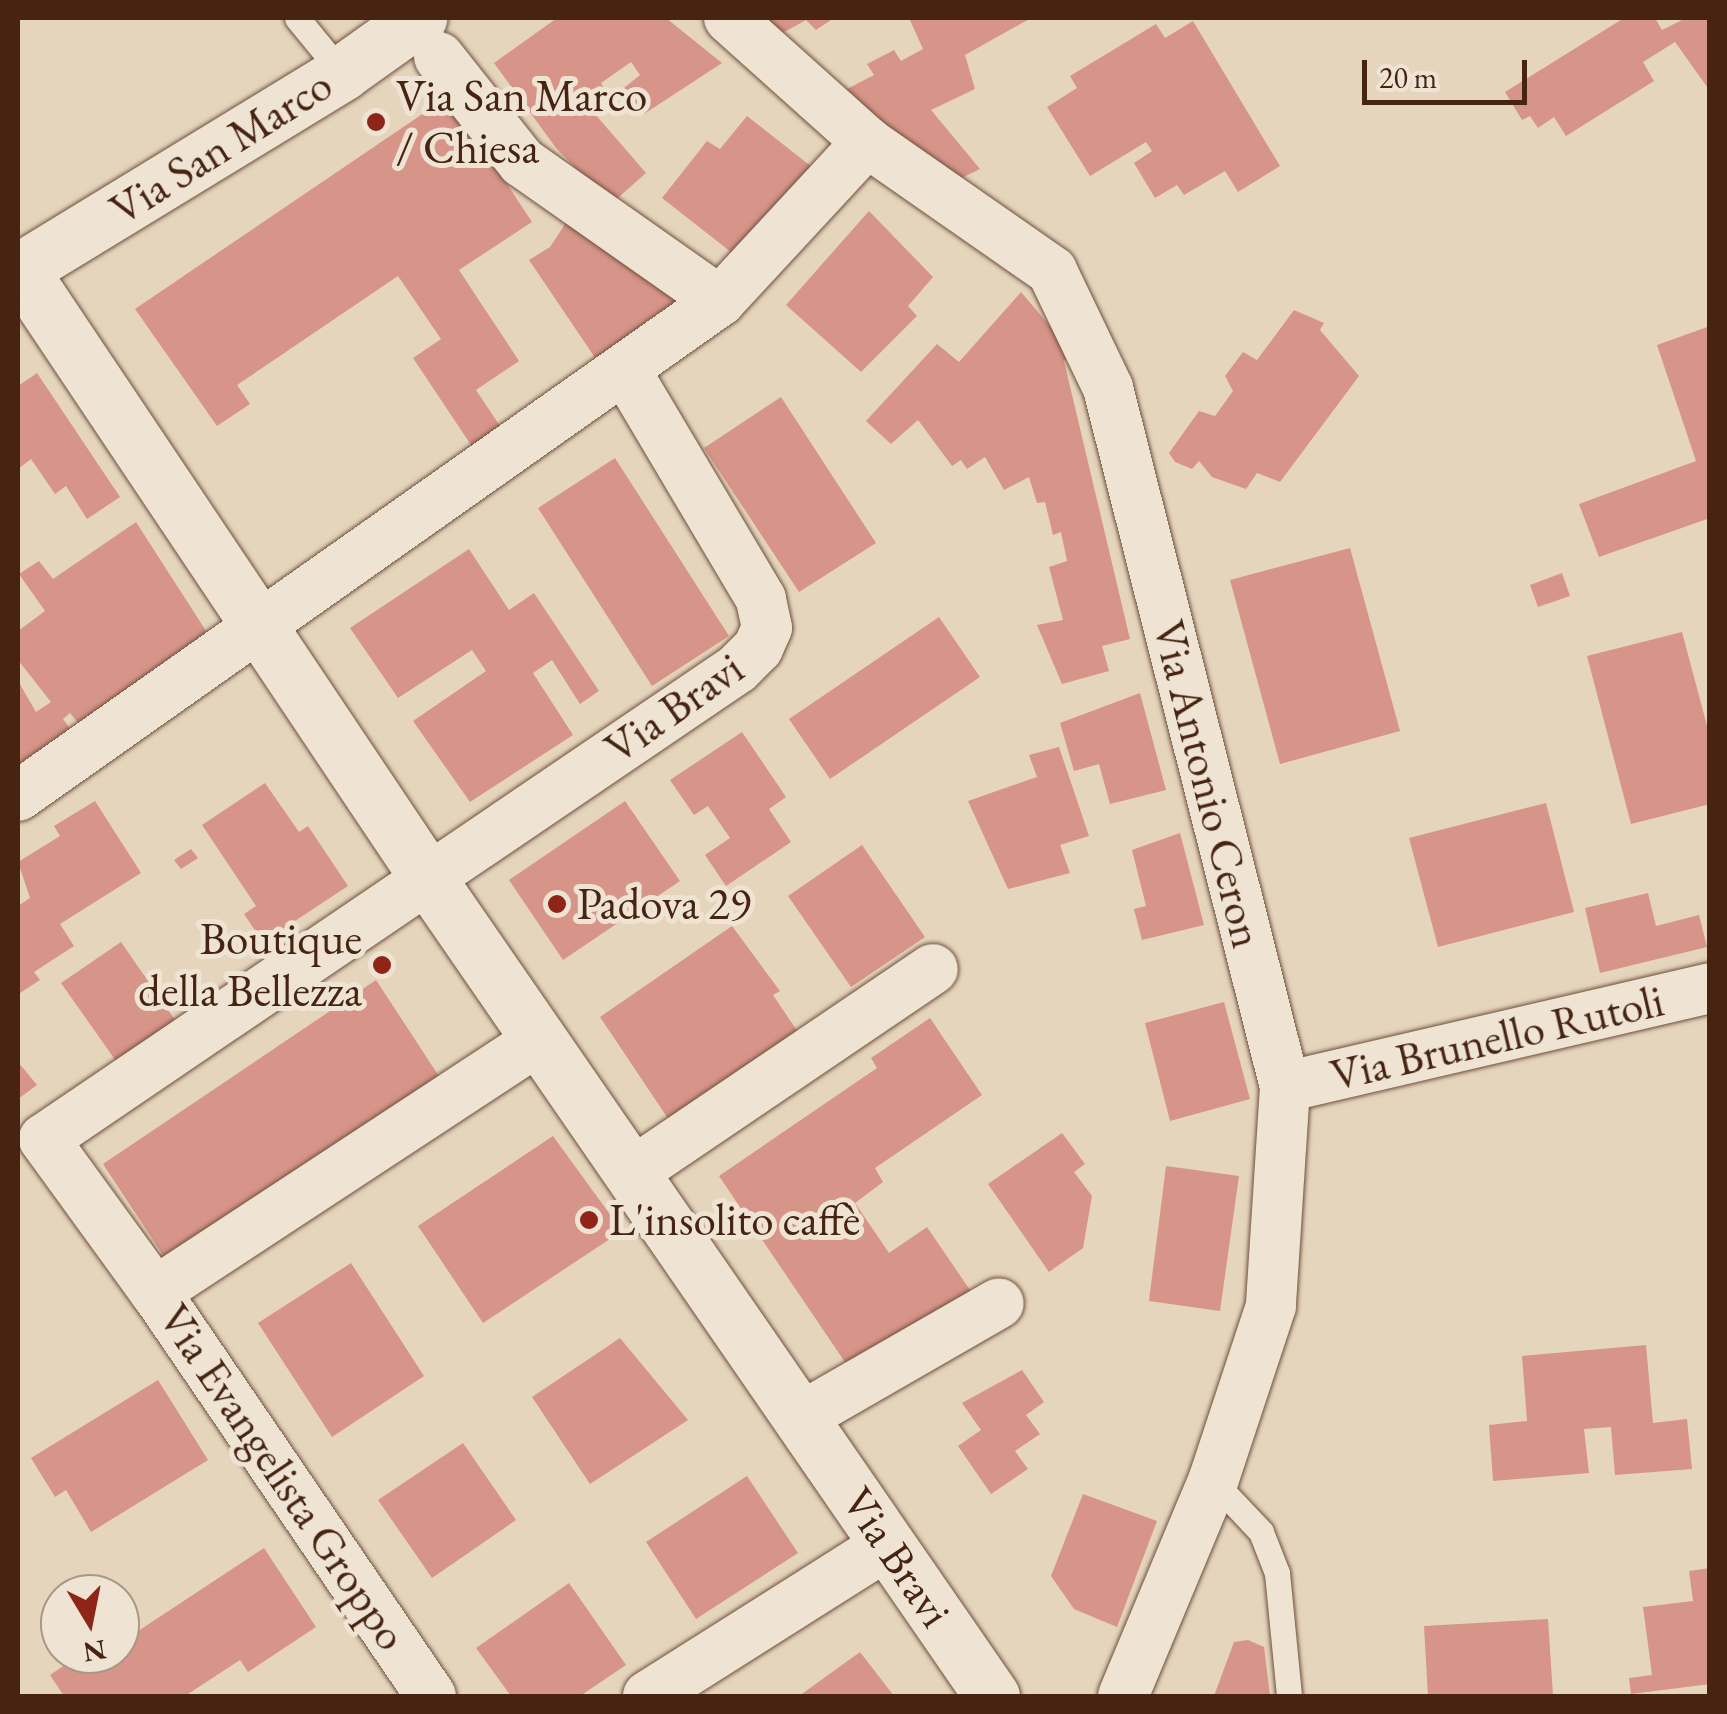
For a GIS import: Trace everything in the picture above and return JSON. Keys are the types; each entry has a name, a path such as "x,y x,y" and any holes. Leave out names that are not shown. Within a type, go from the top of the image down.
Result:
{"street":[{"name":"Via Antonio Ceron","path":"729,18 867,142 1052,271 1108,388 1285,1088 1271,1306 1213,1481 1122,1696"},
{"name":"Via San Marco","path":"18,269 342,74 429,37"},
{"path":"429,37 522,162 720,301"},
{"path":"18,796 626,372 720,301 867,142"},
{"name":"Via Bravi","path":"18,269 426,876 992,1696"},
{"name":"Via Bravi","path":"156,1292 44,1139 426,876 737,669 767,628 760,599 626,372"},
{"path":"632,1172 933,969"},
{"name":"Via Brunello Rutoli","path":"1285,1088 1710,988"},
{"name":"Via Evangelista Groppo","path":"431,1696 156,1292 540,1038"},
{"path":"801,1417 1000,1303"},
{"path":"648,1696 888,1544"}],"lane":[{"path":"297,18 342,74"},
{"path":"1213,1481 1261,1532 1277,1574 1290,1696"}],"building":[{"path":"557,18 666,18 722,63 644,114 624,88 640,75 631,62 601,83 606,92 588,106 646,173 611,204 556,148 494,63"},
{"path":"757,18 834,18 816,30 806,20 779,35"},
{"path":"909,18 1031,18 965,55 975,89 931,110 980,169 947,185 847,89 874,75 867,64 894,50 901,61 923,49"},
{"path":"1624,18 1655,18 1662,30 1686,18 1710,18 1710,91 1675,42 1643,62 1654,81 1566,136 1554,117 1538,128 1530,116 1522,120 1505,92"},
{"path":"1193,21 1280,166 1238,192 1225,171 1184,195 1177,185 1155,198 1134,163 1152,151 1146,142 1090,176 1047,107 1077,88 1070,76 1156,24 1165,38"},
{"path":"449,96 532,222 459,270 519,361 476,390 508,438 479,457 413,358 441,339 398,276 237,385 250,404 217,426 135,309"},
{"path":"747,116 812,167 731,252 662,198 707,141 720,149"},
{"path":"869,211 933,277 908,306 917,316 861,372 786,305"},
{"path":"571,215 687,310 602,368 529,260 550,247"},
{"path":"1021,292 1073,353 1064,361 1130,639 1102,646 1109,671 1062,684 1037,625 1063,620 1049,567 1067,561 1061,532 1053,535 1045,502 1037,503 1029,477 1004,490 985,457 967,469 961,460 952,466 918,420 891,444 866,421 937,344 959,362"},
{"path":"1294,310 1324,323 1320,330 1359,376 1280,482 1257,473 1246,489 1212,477 1199,461 1192,469 1175,462 1169,453 1199,411 1215,416 1233,391 1225,376 1243,352 1257,360"},
{"path":"1710,326 1710,518 1599,557 1579,504 1696,461 1657,345"},
{"path":"37,373 120,497 87,519 66,486 55,494 31,459 18,469 18,386"},
{"path":"781,397 876,543 799,592 704,448"},
{"path":"615,458 729,636 652,686 538,508"},
{"path":"136,522 217,648 89,736 70,713 63,719 81,744 18,785 18,681 36,712 51,702 18,660 18,631 45,611 19,574 39,561 53,579"},
{"path":"1350,548 1400,731 1280,764 1230,580"},
{"path":"469,549 509,610 534,593 599,691 580,704 552,660 533,673 573,735 470,802 413,721 486,671 472,650 398,698 350,628"},
{"path":"1562,573 1570,596 1538,607 1530,585"},
{"path":"939,617 980,677 830,779 789,719"},
{"path":"1682,632 1710,737 1710,804 1631,824 1587,656"},
{"path":"1140,693 1166,790 1110,804 1099,764 1074,771 1060,723"},
{"path":"742,732 786,797 769,809 791,842 726,886 705,855 730,838 708,806 694,815 670,780"},
{"path":"1059,747 1089,836 1060,845 1070,873 1008,889 968,801 1037,777 1029,755"},
{"path":"265,783 299,832 308,826 348,886 263,942 244,914 256,906 202,825"},
{"path":"95,801 141,873 60,924 74,946 34,972 40,980 20,993 18,906 30,898 18,862 60,836 54,826"},
{"path":"625,801 680,881 563,960 509,880"},
{"path":"1546,803 1574,912 1438,947 1409,838"},
{"path":"1180,833 1204,925 1142,940 1134,909 1146,906 1132,850"},
{"path":"862,845 925,937 851,987 788,896"},
{"path":"191,849 198,858 181,869 174,860"},
{"path":"1648,893 1656,926 1699,915 1707,947 1600,973 1585,908"},
{"path":"732,926 780,991 773,995 798,1032 669,1120 600,1017"},
{"path":"121,942 175,1020 116,1061 61,983"},
{"path":"376,980 448,1090 171,1267 103,1164"},
{"path":"1224,1002 1250,1099 1170,1121 1145,1023"},
{"path":"930,1018 982,1095 875,1168 883,1182 855,1203 889,1253 927,1227 972,1293 853,1374 719,1176 877,1068 871,1058"},
{"path":"18,1062 37,1085 18,1099"},
{"path":"1062,1133 1085,1164 1074,1172 1092,1196 1083,1248 1049,1272 988,1184"},
{"path":"553,1136 622,1231 483,1323 418,1226"},
{"path":"1166,1166 1239,1176 1220,1311 1149,1301"},
{"path":"351,1263 424,1376 332,1437 258,1323"},
{"path":"620,1338 688,1420 590,1484 532,1397"},
{"path":"1646,1345 1653,1423 1687,1419 1692,1469 1615,1475 1611,1427 1584,1429 1589,1473 1493,1481 1489,1425 1527,1421 1522,1356"},
{"path":"1022,1370 1044,1402 1026,1415 1040,1434 1015,1451 1028,1469 991,1494 958,1446 981,1430 962,1403"},
{"path":"158,1380 208,1460 91,1532 66,1490 55,1497 31,1458"},
{"path":"463,1443 516,1520 432,1578 378,1500"},
{"path":"747,1476 798,1553 696,1619 646,1542"},
{"path":"1083,1494 1157,1521 1117,1627 1074,1609 1051,1576"},
{"path":"264,1548 316,1627 248,1672 240,1660 185,1696 64,1696 51,1674 140,1674 140,1630"},
{"path":"1710,1568 1710,1684 1631,1694 1629,1678 1652,1675 1643,1607 1693,1601 1689,1571"},
{"path":"569,1583 626,1665 580,1696 511,1696 476,1648"},
{"path":"1548,1619 1553,1696 1428,1696 1424,1626"},
{"path":"1248,1640 1264,1647 1270,1696 1214,1696 1234,1642"},
{"path":"860,1652 894,1696 799,1696"}],"place":[{"name":"Via San Marco / Chiesa","path":"376,122"},
{"name":"Padova 29","path":"557,904"},
{"name":"Boutique della Bellezza","path":"382,965"},
{"name":"L'insolito caffè","path":"589,1220"}]}
